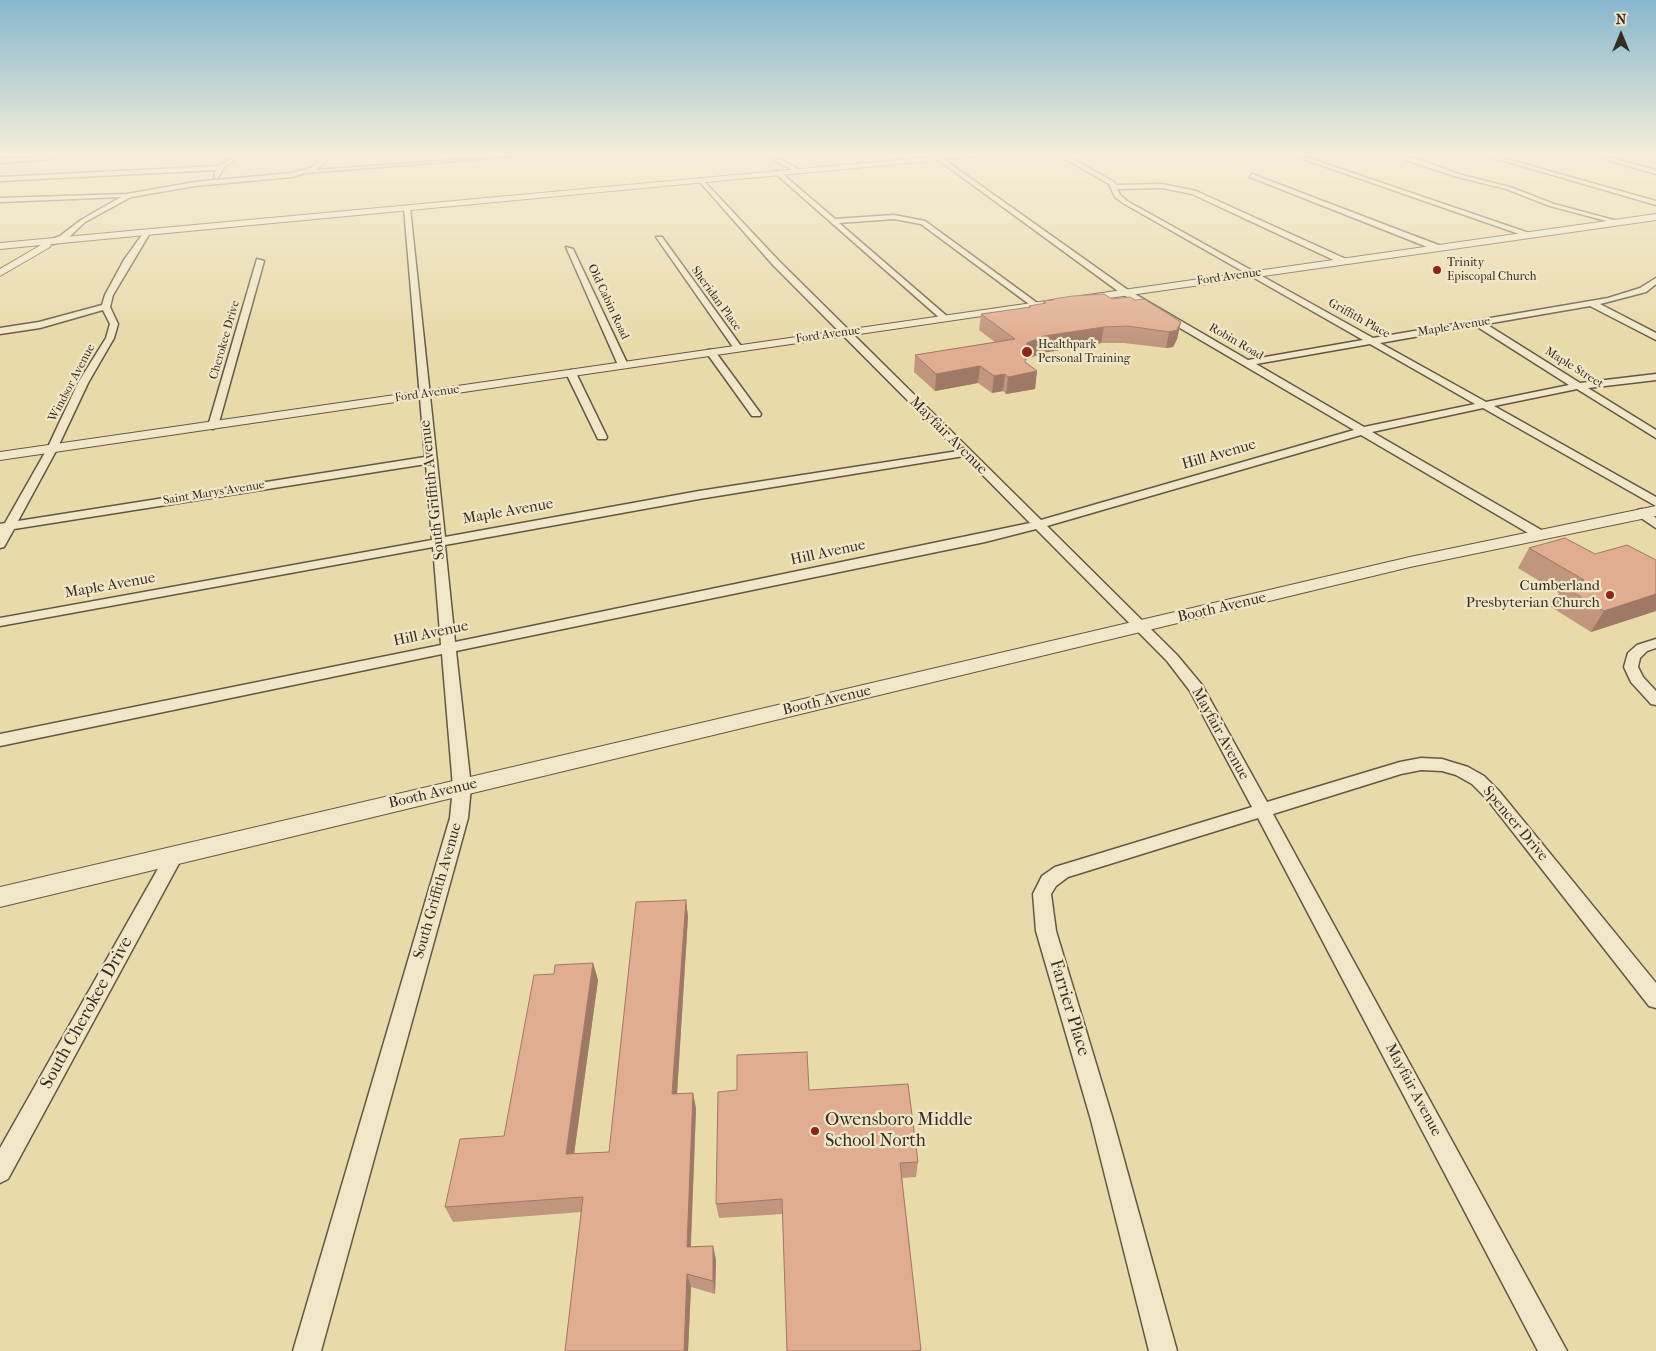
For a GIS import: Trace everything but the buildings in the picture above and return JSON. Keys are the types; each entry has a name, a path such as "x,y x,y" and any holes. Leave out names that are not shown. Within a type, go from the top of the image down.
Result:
{"street":[{"path":"0,273 63,238 93,216"},
{"path":"0,246 323,216"},
{"name":"South Griffith Avenue","path":"307,1351 459,818 462,787 439,541 429,460 408,216"},
{"name":"Mayfair Avenue","path":"733,216 776,263 964,453 1172,658 1197,689 1552,1351"},
{"path":"828,216 945,318"},
{"path":"834,221 893,216"},
{"path":"894,216 924,222 1036,305"},
{"name":"Robin Road","path":"1019,216 1125,292 1539,534"},
{"name":"Griffith Place","path":"1150,216 1485,405 1652,512"},
{"path":"1246,216 1343,261"},
{"path":"1355,216 1438,248"},
{"path":"1475,216 1531,235"},
{"path":"1594,216 1618,222"},
{"path":"1596,216 1602,218"},
{"name":"Ford Avenue","path":"0,456 1125,292 1656,217"},
{"path":"100,320 112,320 106,307 109,295 128,260 146,233"},
{"name":"Sheridan Place","path":"659,239 738,348"},
{"name":"Old Cabin Road","path":"569,249 623,365"},
{"name":"Cherokee Drive","path":"213,426 260,261"},
{"name":"Maple Avenue","path":"1248,363 1591,303 1634,293 1654,284"},
{"path":"1591,303 1656,337"},
{"path":"40,325 106,307"},
{"name":"Windsor Avenue","path":"0,544 4,528 52,449 83,383 110,338 113,330 112,320"},
{"path":"0,331 40,325 90,321"},
{"name":"Maple Street","path":"1478,323 1656,435"},
{"path":"711,352 756,414"},
{"path":"571,373 602,437"},
{"name":"Hill Avenue","path":"0,740 1038,525 1364,430 1578,386 1656,377"},
{"name":"Maple Avenue","path":"0,622 699,495 964,453"},
{"name":"Saint Marys Avenue","path":"4,528 429,460"},
{"name":"Booth Avenue","path":"0,897 1539,534 1652,512"},
{"path":"1656,643 1642,648 1633,656 1631,667 1636,679 1656,700"},
{"name":"Spencer Drive","path":"1261,810 1400,768 1421,764 1435,764 1462,771 1478,780 1494,795 1656,999"},
{"name":"Farrier Place","path":"1163,1351 1102,1120 1046,931 1042,910 1042,894 1049,881 1062,872 1261,810"},
{"name":"South Cherokee Drive","path":"0,1171 174,856"}],"place":[{"name":"Trinity Episcopal Church","path":"1437,270"},
{"name":"Healthpark Personal Training","path":"1027,352"},
{"name":"Cumberland Presbyterian Church","path":"1610,595"},
{"name":"Owensboro Middle School North","path":"815,1131"}]}
